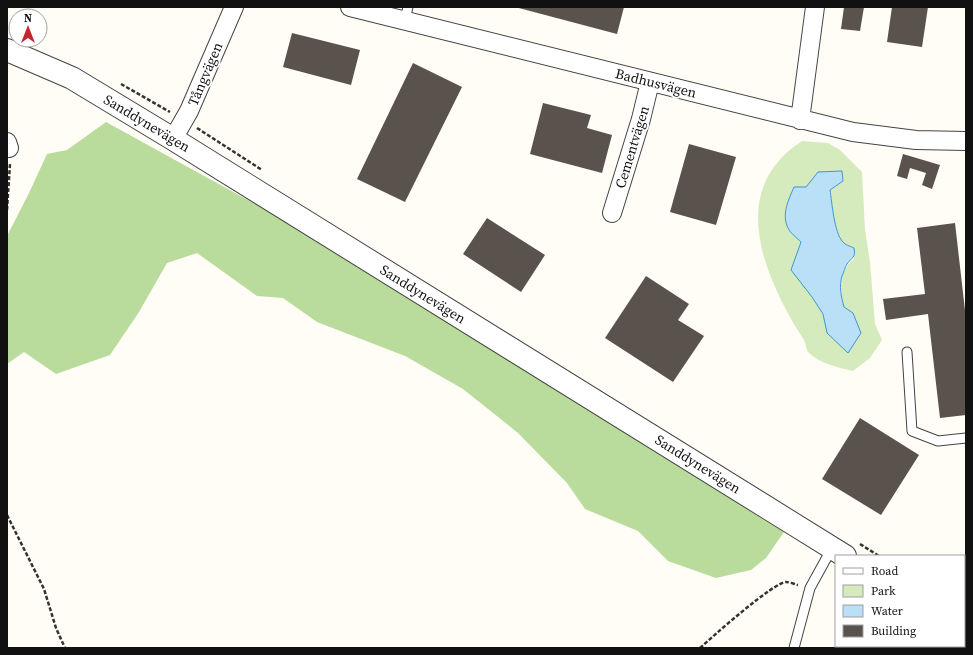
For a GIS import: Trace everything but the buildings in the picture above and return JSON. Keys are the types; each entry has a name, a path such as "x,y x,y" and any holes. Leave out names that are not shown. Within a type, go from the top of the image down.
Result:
{"street":[{"name":"Tångvägen","path":"173,139 189,111 234,7"},
{"name":"Badhusvägen","path":"350,7 406,14 650,82 853,132 916,140 966,141"},
{"path":"800,120 815,7"},
{"name":"Sanddynevägen","path":"7,50 72,78 173,139 839,552"},
{"name":"Cementvägen","path":"612,213 641,119 650,82"}],"lane":[{"path":"907,352 912,431 938,440 966,438"},
{"name":"Sanddynevägen","path":"794,648 810,588 835,557"}],"path":[{"path":"7,210 10,174 8,145"},
{"path":"7,515 41,584 65,648"},
{"path":"700,648 757,600 779,585 786,582 810,588"}],"green space":[{"path":"106,122 257,205 567,393 784,532 766,558 751,570 716,578 668,561 638,531 585,509 567,483 518,433 463,389 405,356 317,322 283,298 257,296 197,253 167,263 139,312 110,355 56,374 24,352 7,364 7,236 47,154 67,150"},
{"path":"802,141 828,143 840,150 862,172 865,230 870,262 875,324 882,340 870,358 853,371 835,367 823,362 808,352 804,340 778,294 768,270 761,247 758,223 760,200 767,179 781,159","holes":["842,171 843,181 830,190 837,232 846,245 854,248 854,259 845,269 841,287 844,307 853,313 827,333 823,314 813,297 801,242 788,228 786,207 806,187 818,172"]}],"water":[{"path":"842,171 843,181 830,190 835,225 843,242 854,248 854,254 846,265 842,276 841,291 844,307 853,313 861,333 848,353 827,333 823,314 791,270 801,242 789,230 785,217 786,207 794,187 806,187 818,172"}]}
